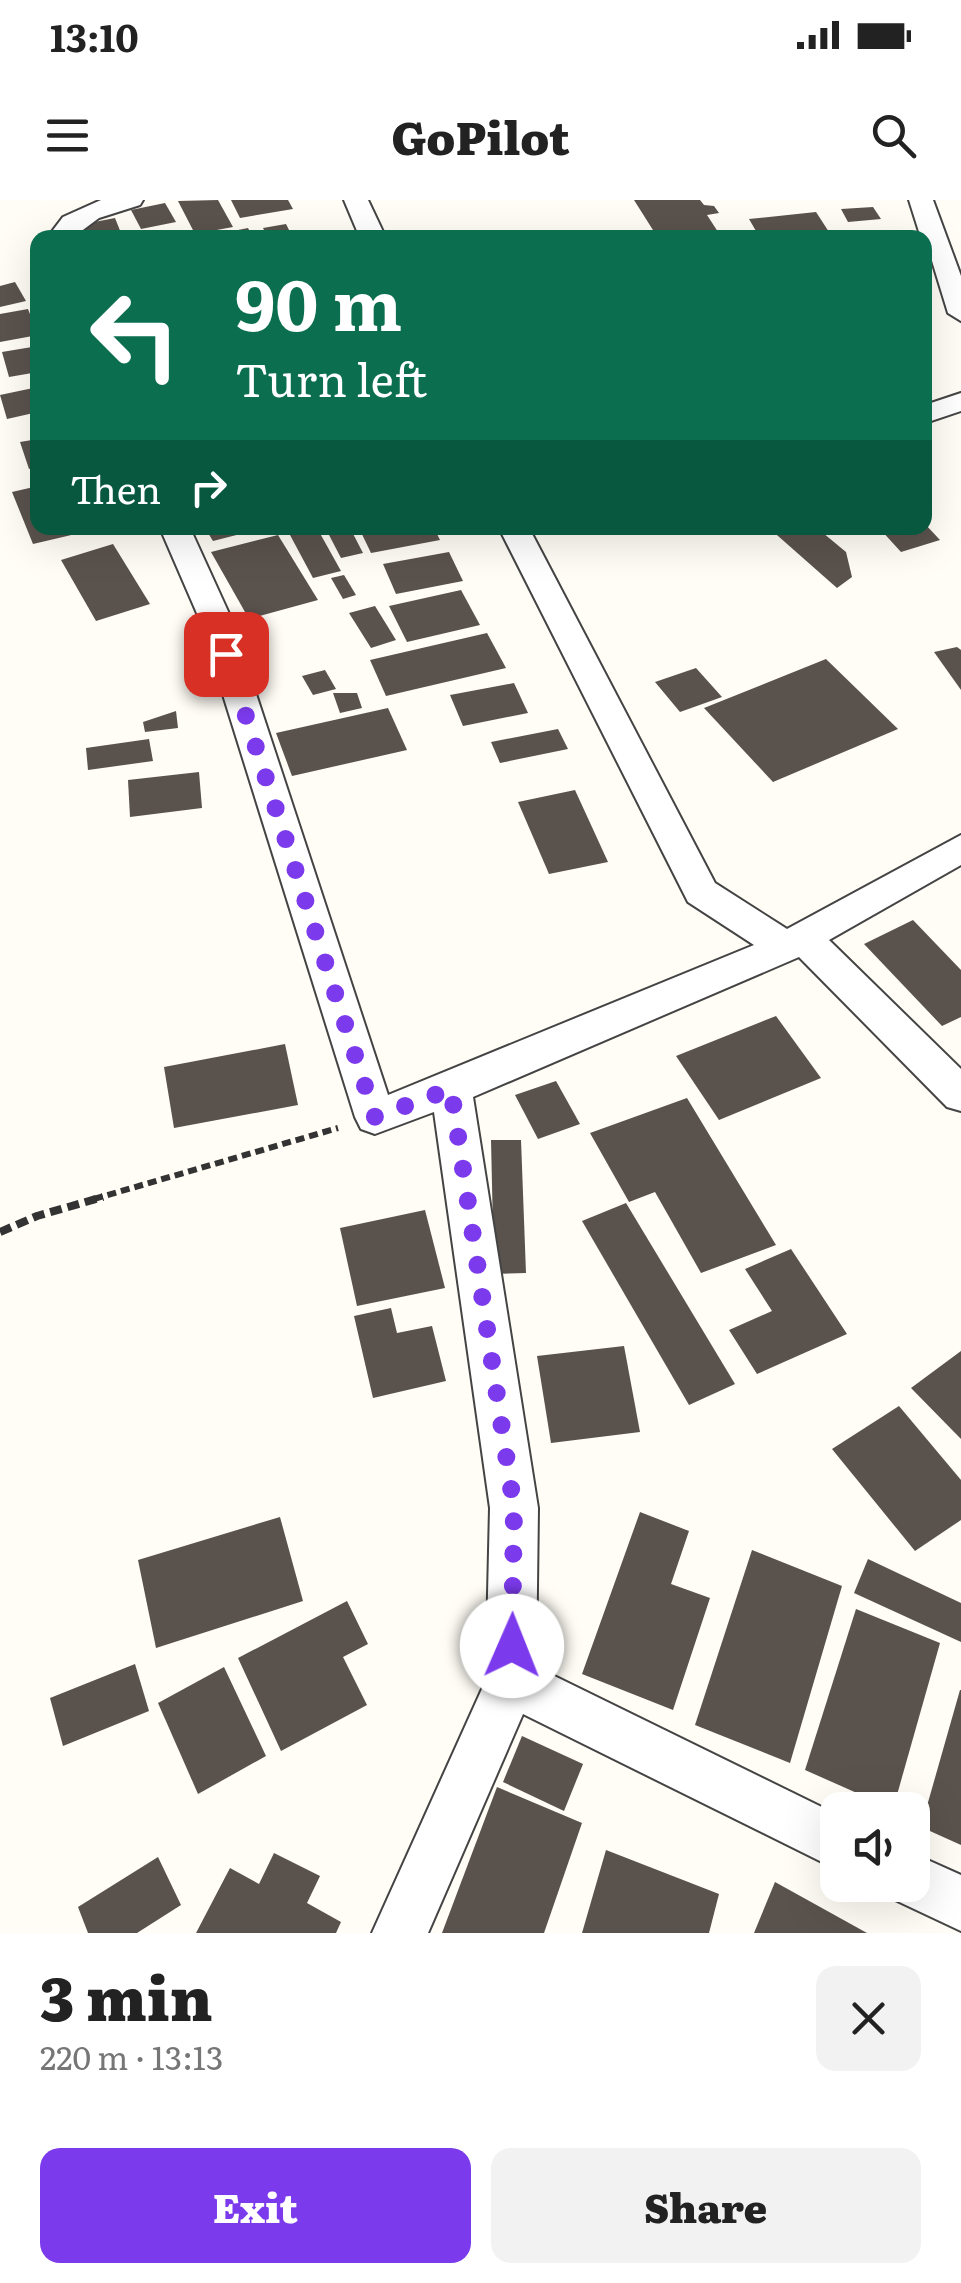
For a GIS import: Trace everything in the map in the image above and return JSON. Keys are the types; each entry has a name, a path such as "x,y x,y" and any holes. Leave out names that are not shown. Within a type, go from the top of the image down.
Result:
{"street":[{"path":"63,230 86,214 130,200"},
{"path":"356,200 369,230"},
{"path":"921,200 932,230"},
{"path":"932,231 961,313"},
{"path":"932,412 961,402"},
{"path":"178,535 215,618 375,1117 451,1089 794,942 961,848"},
{"path":"518,535 702,892 794,942 961,1095"},
{"path":"400,1933 512,1680 514,1508 451,1089"},
{"path":"512,1680 820,1834"},
{"path":"930,1889 961,1904"}],"path":[{"path":"0,1232 37,1216 375,1117"}],"building":[{"path":"218,200 233,227 193,230 178,201"},
{"path":"231,200 288,200 293,209 240,218"},
{"path":"634,200 700,200 719,213 707,215 717,230 653,230"},
{"path":"165,203 176,222 141,229 131,210"},
{"path":"873,207 881,219 848,222 841,209"},
{"path":"816,212 828,230 755,230 749,219"},
{"path":"115,218 120,230 81,230 79,225"},
{"path":"286,224 289,230 264,230"},
{"path":"15,282 26,301 0,307 0,286"},
{"path":"28,309 30,336 0,342 0,314"},
{"path":"30,347 30,373 9,377 2,352"},
{"path":"30,389 30,414 7,419 0,395"},
{"path":"30,440 30,469 29,469 20,442"},
{"path":"30,488 30,535 71,535 33,544 12,492"},
{"path":"932,531 940,540 901,552 885,535 932,535"},
{"path":"209,535 236,535 213,541"},
{"path":"278,535 318,600 249,619 211,552"},
{"path":"290,535 321,535 341,571 313,578"},
{"path":"329,535 354,535 363,553 341,558"},
{"path":"362,535 438,535 440,540 371,553"},
{"path":"777,535 825,535 846,552 852,577 837,588"},
{"path":"113,544 150,604 96,621 61,560"},
{"path":"449,552 463,581 396,594 383,564"},
{"path":"344,575 356,595 343,599 331,578"},
{"path":"461,590 480,625 407,642 389,606"},
{"path":"375,606 396,640 371,648 349,613"},
{"path":"487,633 506,668 386,696 370,660"},
{"path":"957,647 961,650 961,690 934,652"},
{"path":"826,659 898,729 773,782 704,708"},
{"path":"696,668 722,697 680,712 655,682"},
{"path":"325,670 336,689 313,695 302,676"},
{"path":"514,683 528,713 463,726 450,695"},
{"path":"333,693 357,693 362,708 340,713"},
{"path":"388,708 407,750 292,776 276,733"},
{"path":"176,711 178,728 145,732 143,722"},
{"path":"558,729 568,749 500,763 491,742"},
{"path":"149,739 153,761 88,770 86,748"},
{"path":"199,772 202,808 130,817 128,780"},
{"path":"575,790 608,862 549,874 518,802"},
{"path":"913,920 961,970 961,1017 942,1026 864,944"},
{"path":"776,1016 821,1078 719,1120 676,1056"},
{"path":"285,1044 298,1105 174,1128 164,1067"},
{"path":"556,1081 580,1124 538,1139 515,1095"},
{"path":"687,1098 776,1245 701,1273 655,1192 629,1202 590,1133"},
{"path":"491,1140 521,1140 526,1273 494,1274"},
{"path":"626,1203 735,1384 689,1405 582,1221"},
{"path":"425,1210 445,1288 357,1306 340,1228"},
{"path":"791,1249 847,1334 757,1374 729,1330 772,1311 745,1269"},
{"path":"391,1308 397,1333 432,1326 446,1381 373,1398 354,1316"},
{"path":"624,1346 640,1432 551,1443 537,1356"},
{"path":"961,1351 961,1439 911,1388"},
{"path":"899,1406 961,1480 961,1520 915,1551 832,1449"},
{"path":"640,1512 689,1531 671,1584 710,1598 673,1710 582,1674"},
{"path":"280,1517 303,1601 156,1648 138,1560"},
{"path":"752,1550 842,1586 790,1763 695,1725"},
{"path":"868,1559 961,1603 961,1642 854,1593"},
{"path":"347,1601 368,1644 343,1657 367,1705 281,1751 238,1658"},
{"path":"856,1609 940,1643 898,1792 855,1792 805,1770"},
{"path":"135,1664 149,1711 63,1746 50,1698"},
{"path":"224,1667 266,1756 198,1794 158,1703"},
{"path":"961,1690 961,1845 930,1831 930,1795"},
{"path":"522,1736 583,1764 564,1811 503,1782"},
{"path":"497,1787 582,1823 544,1933 442,1933"},
{"path":"606,1850 719,1894 709,1933 582,1933"},
{"path":"274,1853 320,1876 307,1903 341,1922 336,1933 196,1933 230,1868 259,1884"},
{"path":"158,1857 181,1905 137,1933 88,1933 78,1907"},
{"path":"775,1882 867,1933 754,1933"}],"route":[{"path":"226,654 375,1117 451,1089 514,1508 512,1646"}]}
